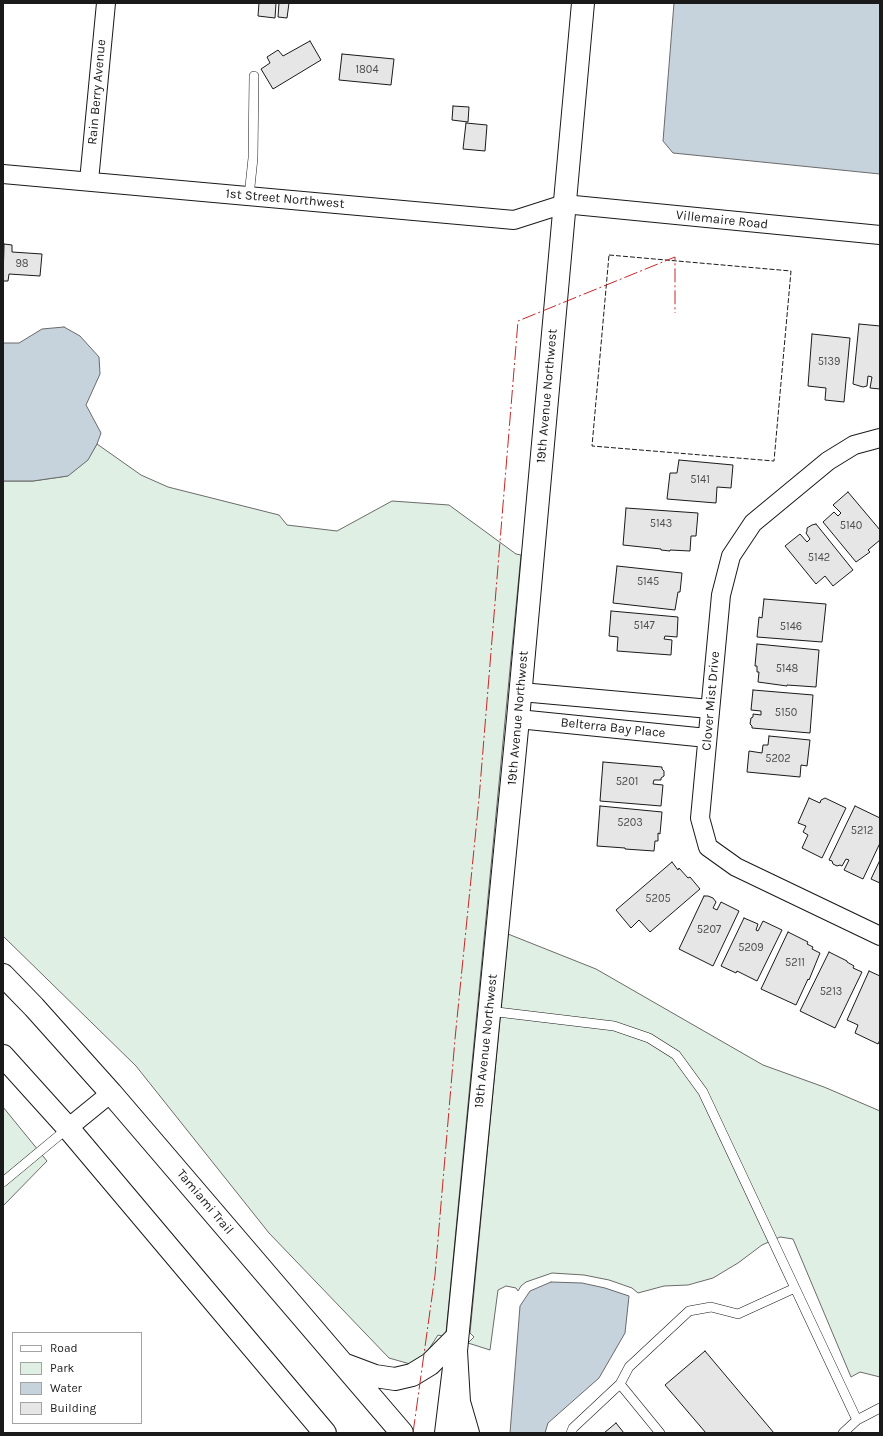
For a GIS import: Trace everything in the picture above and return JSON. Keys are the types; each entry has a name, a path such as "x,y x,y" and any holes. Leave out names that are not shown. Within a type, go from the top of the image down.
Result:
{"street":[{"name":"Rain Berry Avenue","path":"89,181 106,3"},
{"name":"19th Avenue Northwest","path":"446,1433 457,1344 521,692 583,3"},
{"name":"1st Street Northwest","path":"3,174 514,220 564,204"},
{"name":"Villemaire Road","path":"564,204 880,235"},
{"name":"Clover Mist Drive","path":"880,438 854,445 828,461 753,523 731,556 721,595 700,818 708,847 736,868 880,936"},
{"name":"Belterra Bay Place","path":"521,692 710,709"},
{"path":"602,728 605,700"},
{"name":"Belterra Bay Place","path":"518,719 707,738"},
{"name":"Tamiami Trail","path":"3,975 34,1007 111,1093 402,1433"},
{"path":"3,1056 68,1128 325,1433"},
{"path":"68,1128 111,1093"},
{"path":"341,1363 375,1376 395,1379 412,1375 457,1344"},
{"path":"457,1344 459,1402 468,1433"}],"lane":[{"path":"249,196 253,158 254,76"},
{"path":"489,1011 614,1026 649,1038 676,1055 703,1092 857,1420"},
{"path":"3,1182 68,1128"},
{"path":"571,1433 573,1428 620,1384 628,1367 689,1311 711,1307 738,1314 795,1288"},
{"path":"620,1384 660,1433"},
{"path":"843,1433 857,1420 880,1408"}],"green space":[{"path":"97,444 141,475 168,487 279,515 287,525 337,531 392,501 449,505 516,554 521,555 446,1333 442,1336 438,1335 429,1349 410,1364 389,1358 269,1233 136,1066 3,936 3,481 33,481 67,476 87,460"},
{"path":"508,934 596,969 763,1065 824,1087 880,1111 880,1377 860,1372 851,1377 793,1239 780,1237 762,1245 738,1263 713,1278 688,1285 664,1286 638,1293 632,1288 609,1280 584,1275 552,1273 526,1282 518,1291 516,1288 506,1286 498,1290 490,1350 468,1343 474,1337 470,1333"},
{"path":"3,1107 47,1161 3,1206"}],"water":[{"path":"674,3 880,3 880,174 673,153 663,141"},
{"path":"64,327 80,336 99,357 100,374 86,405 101,433 97,444 88,460 68,476 33,481 3,481 3,343 19,343 42,329"},
{"path":"551,1282 582,1283 605,1288 629,1296 625,1333 599,1378 548,1423 545,1433 510,1433 520,1306 530,1291"}],"building":[{"path":"259,3 276,3 275,18 258,16"},
{"path":"279,3 289,3 287,18 278,17"},
{"path":"310,41 321,60 273,89 261,69 270,63 267,57 278,50 283,56"},
{"path":"342,54 394,59 391,85 339,80"},
{"path":"453,106 469,107 468,122 452,120"},
{"path":"466,123 487,125 485,151 463,149"},
{"path":"4,244 12,245 12,252 42,254 40,276 9,274 8,281 3,281"},
{"path":"859,324 880,326 880,389 870,388 872,377 868,376 867,386 863,387 853,384"},
{"path":"812,334 850,338 844,402 825,400 826,388 808,386"},
{"path":"679,460 733,465 731,488 717,487 716,503 667,499 670,473 677,473"},
{"path":"848,492 880,530 880,540 868,550 870,552 856,562 823,522 834,512 838,516 841,513 833,505"},
{"path":"626,508 698,513 696,536 691,536 690,551 670,551 623,545"},
{"path":"816,524 853,570 833,586 825,576 816,584 785,546 800,534 807,542 810,539 806,533 807,528"},
{"path":"617,566 682,573 680,592 678,592 675,610 613,603"},
{"path":"764,599 826,604 822,642 757,637 759,617 762,618"},
{"path":"611,611 678,617 677,637 665,636 664,639 672,640 671,655 617,651 618,637 609,636"},
{"path":"757,644 819,650 816,687 787,686 758,682 759,672 757,672 757,666 755,666"},
{"path":"753,690 813,695 810,733 752,728 750,724 753,714 761,715 761,711 751,710"},
{"path":"769,736 810,740 807,766 801,765 800,777 747,772 749,751 762,753 763,745 768,745"},
{"path":"603,762 662,767 664,776 661,780 654,780 653,784 663,785 661,806 600,801"},
{"path":"809,798 820,803 821,800 825,798 846,808 822,858 802,848 808,835 803,832 806,826 798,823"},
{"path":"600,806 662,812 660,834 658,833 658,841 655,841 654,851 597,846"},
{"path":"855,806 880,818 880,843 863,879 844,870 849,860 846,859 842,866 837,866 829,860"},
{"path":"880,860 880,883 871,879"},
{"path":"672,862 678,870 679,868 688,878 690,877 700,889 650,932 639,920 631,928 616,910"},
{"path":"704,896 713,898 716,902 713,908 717,910 721,902 739,911 713,966 679,949"},
{"path":"744,918 758,924 756,930 758,931 763,921 782,930 757,981 737,971 736,973 721,966"},
{"path":"788,932 808,942 807,944 813,947 812,949 820,953 809,980 808,979 796,1005 761,989"},
{"path":"829,952 847,961 854,966 853,968 862,972 835,1028 800,1011"},
{"path":"869,971 880,976 880,1040 878,1044 855,1033 858,1025 847,1020"},
{"path":"705,1351 774,1433 706,1433 665,1385"},
{"path":"616,1423 624,1433 604,1433"}],"fence":[{"path":"609,255 791,271 774,461 592,446 609,255"}],"power":[{"path":"413,1433 435,1275 455,1039 479,799 518,321 675,257 675,313"}]}
